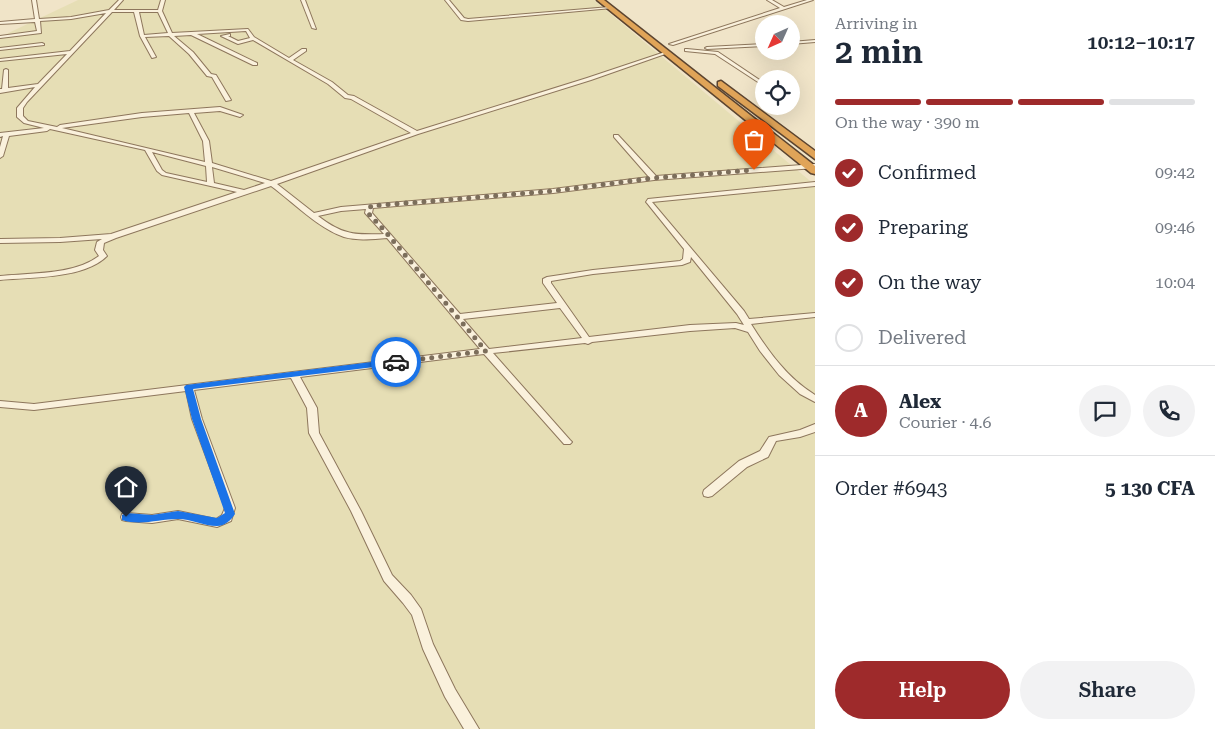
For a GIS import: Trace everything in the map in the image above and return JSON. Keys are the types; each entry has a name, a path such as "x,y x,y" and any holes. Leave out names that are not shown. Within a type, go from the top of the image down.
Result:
{"highway":[{"path":"600,0 612,4 694,62"},
{"path":"676,49 813,168"},
{"path":"716,80 815,156"}],"street":[{"path":"34,0 36,20 45,55"},
{"path":"122,0 20,108 18,114 22,120 207,164 273,184 337,231 351,236 388,236"},
{"path":"168,0 163,0 160,11 171,35 209,75 217,79 228,100"},
{"path":"303,0 314,28"},
{"path":"446,0 463,19 468,20 612,4"},
{"path":"769,0 784,9"},
{"path":"0,278 82,269 97,264 103,256 99,250 101,242 112,236 243,192 273,184 416,133 589,79 811,0"},
{"path":"136,10 142,36 154,57"},
{"path":"0,23 71,18 110,11 160,11"},
{"path":"216,33 248,30 251,40"},
{"path":"0,37 39,32"},
{"path":"142,36 240,32 242,37"},
{"path":"193,33 255,64"},
{"path":"216,33 229,35 223,36"},
{"path":"223,36 242,37 251,40 330,83 347,97 352,97 416,133"},
{"path":"223,36 238,43 251,40"},
{"path":"232,40 242,37"},
{"path":"800,42 815,41"},
{"path":"0,49 42,44"},
{"path":"676,49 755,45"},
{"path":"713,52 720,47"},
{"path":"676,49 713,52 755,79"},
{"path":"289,60 304,50"},
{"path":"0,60 72,52"},
{"path":"6,70 2,90 41,85"},
{"path":"0,135 142,115 220,109 240,115"},
{"path":"191,112 206,141 207,164 211,185"},
{"path":"0,156 7,134"},
{"path":"616,136 654,178"},
{"path":"147,149 160,171 164,174 243,192"},
{"path":"313,215 330,210 553,191 654,178 813,168"},
{"path":"815,184 649,201 741,313 774,363 805,394 815,399"},
{"path":"371,206 368,213 370,218 388,236 567,442"},
{"path":"0,241 60,240 112,236"},
{"path":"588,341 546,282 549,278 682,263 687,260 688,249"},
{"path":"458,317 562,306"},
{"path":"0,404 34,407 566,341 588,341 730,325 748,326 815,315"},
{"path":"294,375 312,408 314,433 356,511 388,578 417,613 427,646 450,692 472,729"},
{"path":"126,517 152,519 178,515 218,522 227,518 230,514 197,419 189,387"},
{"path":"708,493 743,464 764,454 772,439 794,436 810,431 815,427"}],"shaded area":[{"path":"78,0 594,0 815,185 815,729 0,729 0,37"}],"way so far":[{"path":"396,362 486,351 384,230 370,218 368,213 371,206 553,191 654,178 754,170"}],"route":[{"path":"126,517 158,519 178,515 222,522 230,514 230,508 197,419 189,387 396,362"}]}
